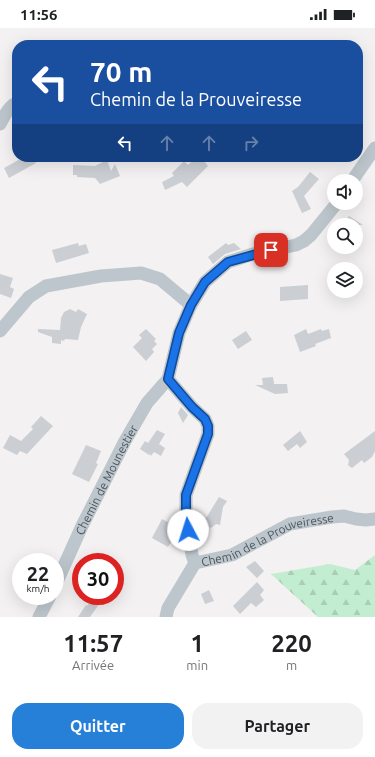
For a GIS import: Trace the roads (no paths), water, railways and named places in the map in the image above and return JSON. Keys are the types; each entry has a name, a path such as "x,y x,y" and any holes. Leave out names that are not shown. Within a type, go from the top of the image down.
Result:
{"street":[{"path":"0,124 12,106"},
{"path":"357,174 375,148"},
{"path":"168,379 179,333 191,305 205,282 228,262 253,254 296,245 304,241 311,235 331,210"},
{"path":"0,331 29,297 46,286 101,276 141,273 160,279 191,305"},
{"name":"Chemin de la Prouveiresse","path":"168,379 192,407 205,419 208,426 208,434 186,495 186,517 192,555 195,563 232,555 290,524 338,516 366,520 375,519"},
{"name":"Chemin de Mounestier","path":"64,566 82,526 125,441 147,403 168,379"},
{"path":"166,617 168,608 195,563"},
{"path":"39,617 45,605"}]}
